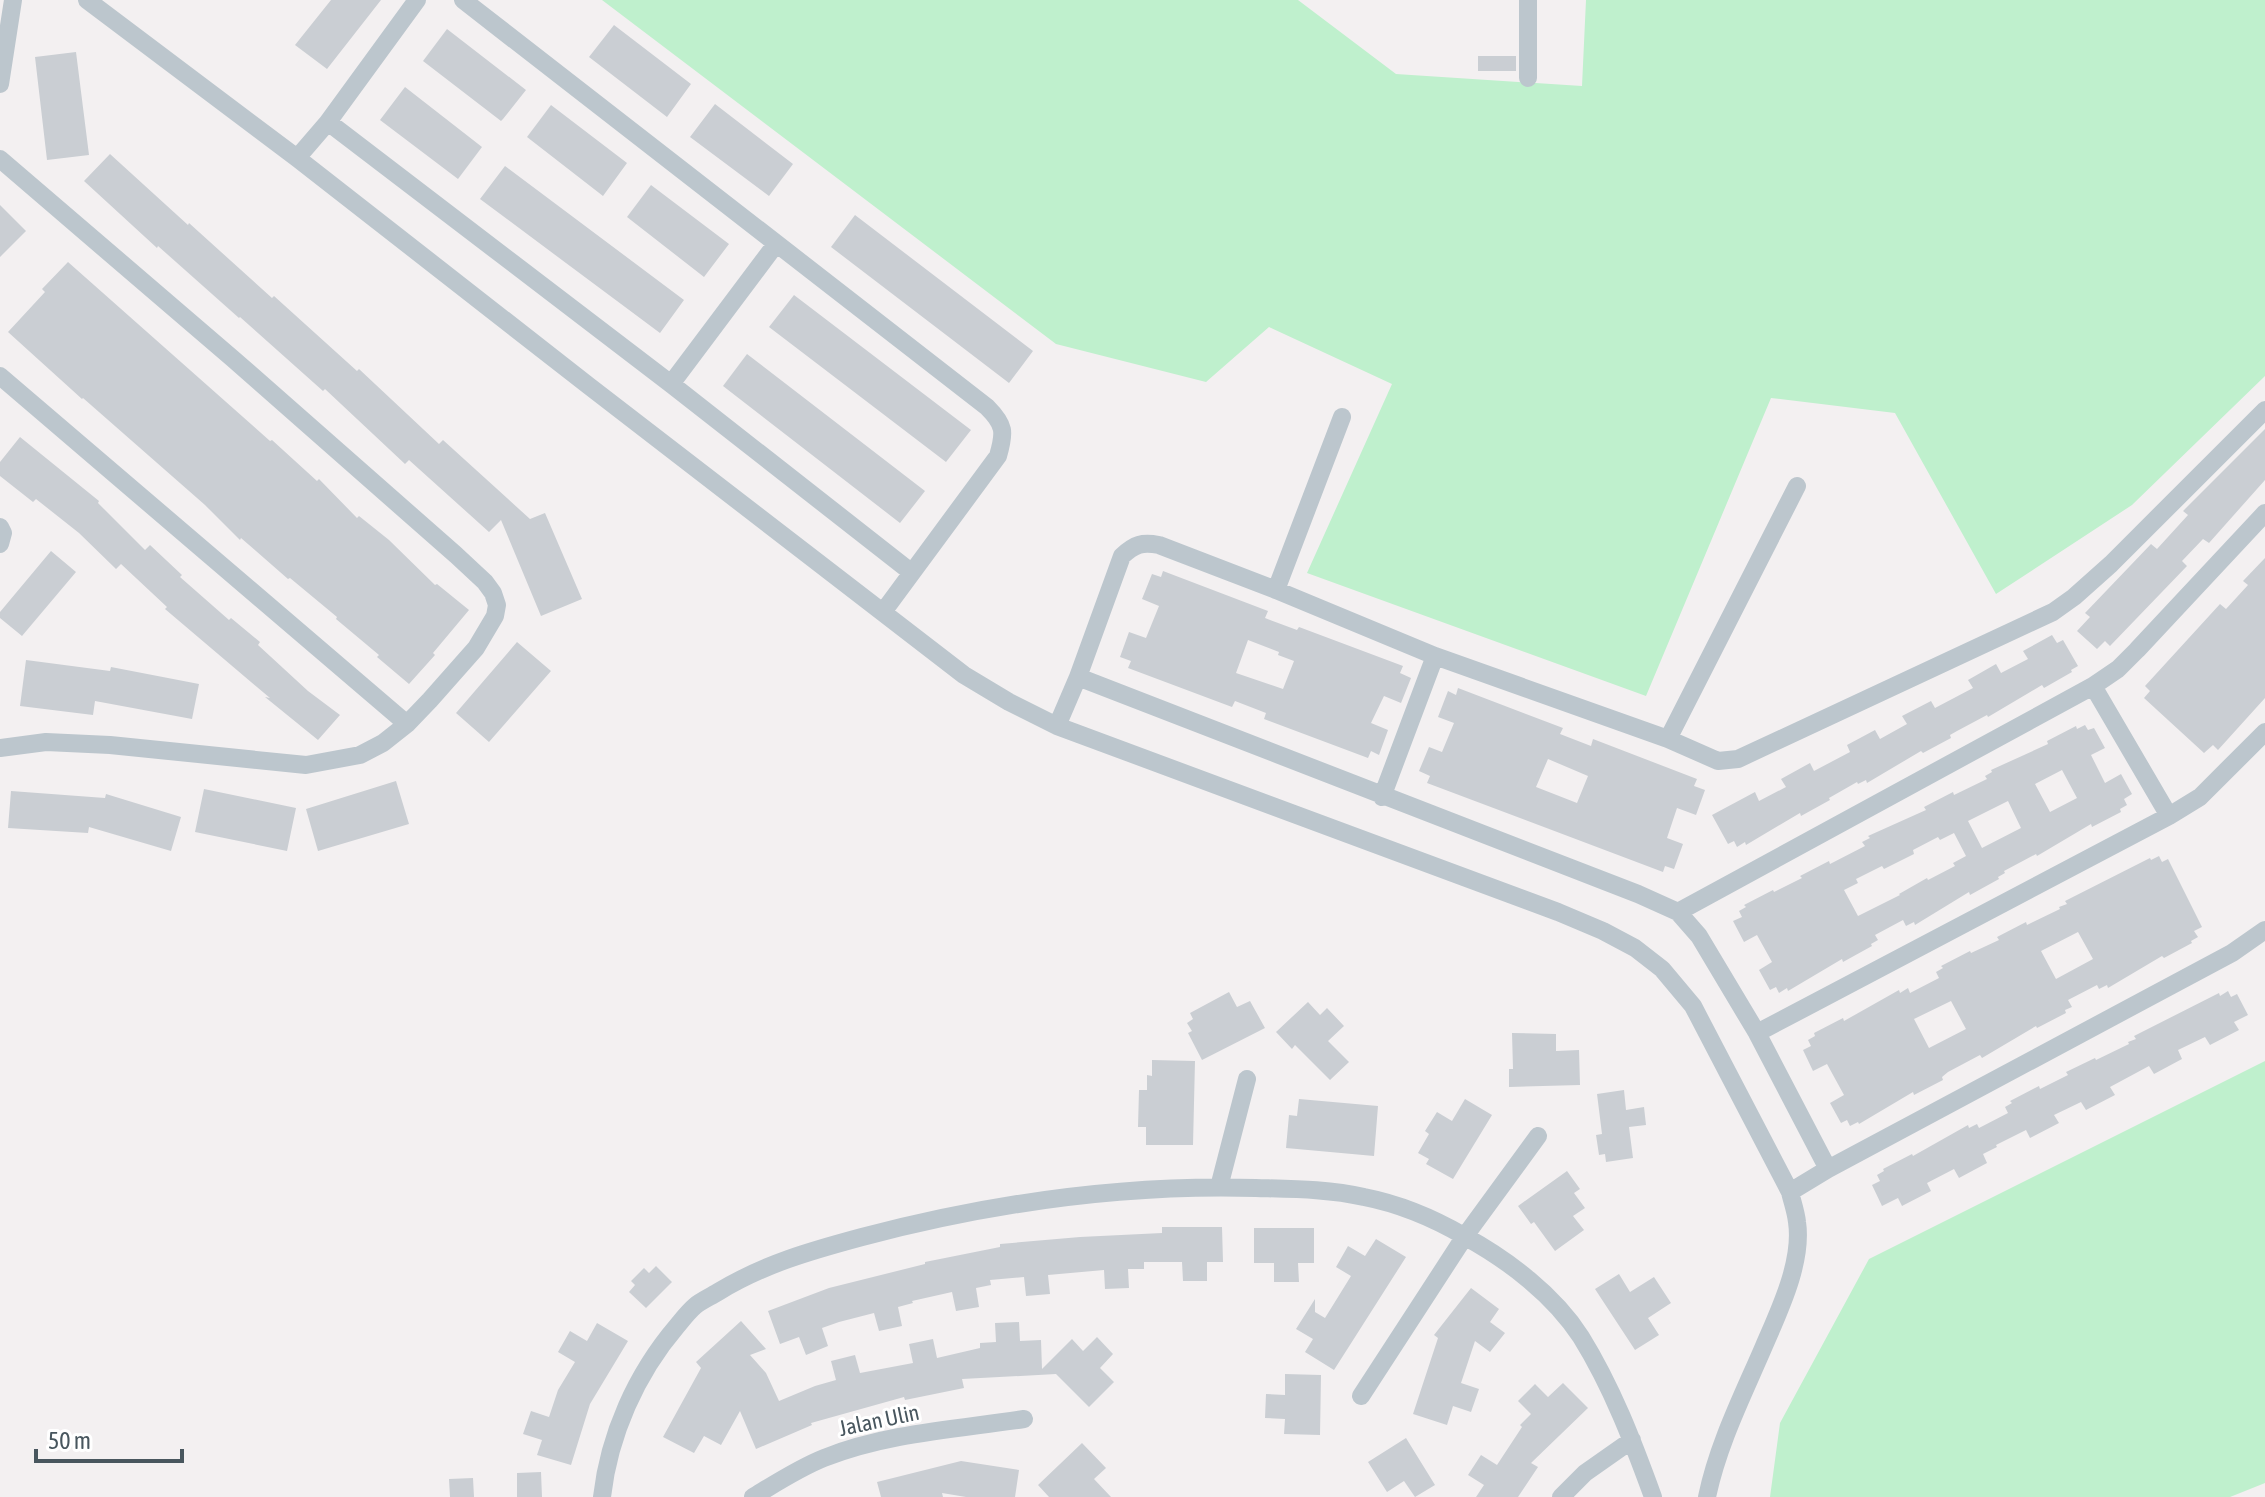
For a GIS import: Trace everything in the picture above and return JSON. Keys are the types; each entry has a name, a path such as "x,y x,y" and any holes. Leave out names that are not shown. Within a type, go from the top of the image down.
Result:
{"street":[{"path":"0,84 13,0"},
{"path":"87,0 297,158 964,675 1057,726 1558,912 1635,948 1662,969 1693,1006 1790,1192 1798,1223 1792,1271 1783,1302 1727,1432 1707,1497"},
{"path":"297,158 328,122 417,0"},
{"path":"463,0 998,418 1003,429 998,456 883,612"},
{"path":"1528,0 1528,78"},
{"path":"328,122 911,572"},
{"path":"0,159 256,379 485,582 497,605 495,616 476,648 407,724 383,743 360,755 306,765 46,742 0,748"},
{"path":"671,384 776,244"},
{"path":"1,379 407,724"},
{"path":"1057,726 1122,556 1133,545 1143,543 1159,545 1435,656 1668,739 1718,761 1738,759 2053,612 2111,564 2265,410"},
{"path":"1276,590 1342,417"},
{"path":"1668,739 1797,486"},
{"path":"1678,912 2093,686 2118,669 2137,650 2265,513"},
{"path":"0,527 3,533 0,544"},
{"path":"1382,797 1435,656"},
{"path":"1078,677 1678,912 1699,936 1757,1033 1828,1169"},
{"path":"2093,686 2169,816"},
{"path":"1757,1033 2169,816 2200,797 2265,732"},
{"path":"1790,1192 2232,953 2265,930"},
{"path":"1219,1187 1247,1079"},
{"path":"1361,1396 1465,1236 1538,1136"},
{"path":"602,1497 614,1439 632,1393 656,1350 694,1307 740,1279 774,1263 816,1250 979,1210 1086,1194 1219,1187 1311,1190 1362,1196 1408,1208 1465,1236 1503,1261 1536,1287 1580,1336 1606,1382 1653,1497"},
{"name":"Jalan Ulin","path":"753,1497 811,1464 851,1448 882,1440 1024,1419"},
{"path":"1561,1497 1585,1473 1632,1440"}],"green space":[{"path":"602,0 1298,0 1396,74 1582,86 1586,0 2265,0 2265,376 2132,505 1996,594 1895,413 1771,398 1646,696 1307,573 1392,384 1269,327 1206,382 1056,344"},
{"path":"2265,1061 2265,1483 2230,1497 1770,1497 1780,1423 1869,1259"}],"building":[{"path":"331,0 381,0 327,69 295,45"},
{"path":"614,25 691,84 667,117 589,57"},
{"path":"447,29 526,90 501,121 423,61"},
{"path":"76,52 89,155 47,160 35,57"},
{"path":"1478,56 1516,56 1516,71 1478,71"},
{"path":"405,87 482,147 458,179 380,120"},
{"path":"715,104 793,164 769,196 690,137"},
{"path":"551,105 627,163 603,196 527,137"},
{"path":"110,154 272,298 274,296 357,371 359,369 439,444 443,440 530,519 545,513 582,599 541,616 501,520 489,532 409,460 405,464 325,389 323,391 157,248 84,181"},
{"path":"505,166 684,300 660,333 480,199"},
{"path":"651,185 729,244 704,277 627,217"},
{"path":"0,205 26,231 0,257"},
{"path":"855,215 1033,351 1009,383 831,247"},
{"path":"68,262 270,441 317,481 319,479 357,518 359,516 389,540 435,585 469,610 409,684 337,617 240,540 205,505 8,332"},
{"path":"794,295 971,430 946,462 769,327"},
{"path":"747,354 925,491 900,523 723,386"},
{"path":"2265,429 2265,480 2209,543 2203,539 2182,561 2187,566 2110,646 2105,641 2097,649 2077,631 2090,617 2085,613 2151,544 2157,549 2188,515 2183,511"},
{"path":"20,437 99,501 145,550 150,545 182,575 180,577 229,620 231,618 260,642 258,645 308,691 340,715 318,740 165,609 167,607 121,564 116,569 79,533 36,499 33,502 0,476 0,462"},
{"path":"51,551 76,572 22,636 0,618 0,612"},
{"path":"2265,558 2265,698 2218,750 2213,745 2204,753 2144,698 2150,691 2145,686 2220,604 2226,609 2248,585 2243,581"},
{"path":"1163,571 1268,611 1265,618 1297,630 1299,627 1403,666 1400,673 1411,678 1401,703 1384,696 1371,723 1388,730 1379,755 1371,751 1368,758 1264,719 1266,713 1235,701 1232,707 1128,668 1131,661 1120,657 1129,632 1146,638 1159,606 1142,599 1152,574 1161,577","holes":["1248,640 1279,652 1278,655 1294,661 1283,689 1236,673"]},
{"path":"2052,635 2057,643 2063,640 2078,666 2072,672 1957,731 1950,735 1951,738 1923,753 1921,751 1867,783 1866,780 1857,782 1746,845 1745,842 1737,847 1734,841 1728,844 1712,815 1755,792 1759,801 1786,787 1781,779 1810,763 1814,771 1850,752 1847,745 1875,730 1880,739 1907,724 1902,716 1931,701 1935,708 1973,688 1968,680 1996,664 2001,673 2028,659 2023,651"},
{"path":"517,642 551,671 489,742 456,713"},
{"path":"26,660 110,671 111,667 199,684 192,719 95,701 93,715 20,706"},
{"path":"1458,688 1563,728 1560,734 1591,746 1593,739 1697,779 1694,786 1705,790 1696,815 1677,808 1667,838 1683,844 1674,869 1665,866 1663,872 1427,783 1430,776 1419,771 1429,747 1442,752 1454,723 1438,717 1448,691 1456,695","holes":["1548,759 1588,776 1577,803 1536,787"]},
{"path":"2085,725 2088,730 2094,728 2105,748 2091,755 2105,783 2121,774 2132,794 2124,799 2127,805 2120,809 2121,812 2092,827 2091,824 2037,856 2004,871 1999,879 1970,895 1969,892 1915,925 1914,922 1906,926 1903,920 1875,935 1878,940 1872,946 1843,962 1842,959 1788,991 1787,988 1779,993 1776,987 1770,990 1759,970 1772,962 1757,935 1744,942 1733,921 1742,917 1739,911 1746,907 1744,905 1865,846 1862,842 1870,838 1868,836 1926,810 1924,807 1953,792 1954,795 1987,779 1985,776 1991,770 2048,744 2047,741 2076,726 2077,729","holes":["2062,770 2077,798 2050,812 2035,784","2008,801 2021,828 1982,848 1968,821","1954,833 1966,856 1953,863 1955,866 1858,916 1844,890 1858,883 1856,879 1914,854 1913,850 1938,837 1940,840"]},
{"path":"396,781 409,824 318,851 306,809"},
{"path":"204,789 296,808 287,851 195,832"},
{"path":"11,791 105,798 106,794 181,817 171,851 89,827 88,833 8,828"},
{"path":"2159,856 2162,862 2168,859 2202,927 2194,931 2198,937 2192,943 2164,958 2162,956 2108,988 2107,985 2099,989 2097,985 2068,1000 2072,1007 2065,1010 2066,1013 2036,1026 1982,1058 1980,1055 1948,1072 1942,1077 1943,1080 1914,1095 1913,1092 1859,1124 1850,1126 1847,1120 1841,1123 1830,1103 1844,1095 1827,1064 1813,1071 1803,1050 1811,1046 1808,1040 1815,1036 1814,1033 1843,1018 1844,1021 1899,990 1900,993 1908,988 1910,993 1939,978 1936,972 1943,968 1941,966 1999,940 1997,937 2026,922 2027,925 2060,909 2067,904 2065,901","holes":["2078,932 2093,959 2056,979 2041,951","1951,1001 1966,1029 1929,1048 1914,1019"]},
{"path":"2228,991 2231,997 2237,994 2248,1015 2234,1022 2239,1030 2210,1045 2205,1037 2178,1050 2182,1059 2154,1074 2149,1066 2110,1087 2115,1095 2086,1110 2081,1102 2054,1115 2059,1123 2030,1138 2026,1130 1996,1145 1983,1154 1987,1163 1959,1178 1954,1169 1927,1183 1931,1191 1902,1206 1898,1198 1882,1206 1872,1185 1880,1181 1877,1175 1883,1169 1968,1125 1969,1128 1977,1124 1979,1128 2008,1113 2005,1107 2012,1103 2010,1101 2068,1075 2066,1072 2129,1044 2136,1039 2134,1036"},
{"path":"1229,992 1237,1007 1250,1001 1265,1028 1202,1060 1188,1033 1192,1031 1187,1023 1193,1019 1190,1013"},
{"path":"1308,1002 1320,1015 1327,1008 1344,1026 1328,1041 1349,1062 1330,1080 1295,1045 1292,1049 1276,1032"},
{"path":"1512,1033 1556,1034 1556,1051 1579,1050 1580,1085 1509,1087 1509,1069 1513,1069"},
{"path":"1152,1060 1195,1061 1193,1145 1146,1145 1146,1127 1138,1127 1139,1090 1147,1090 1147,1075 1152,1076"},
{"path":"1624,1090 1626,1110 1644,1107 1646,1125 1629,1127 1633,1158 1606,1162 1605,1154 1599,1155 1596,1135 1602,1134 1597,1094"},
{"path":"1299,1099 1378,1106 1374,1156 1286,1148 1289,1115 1297,1116"},
{"path":"1465,1099 1492,1115 1453,1179 1426,1164 1429,1159 1418,1153 1429,1134 1425,1131 1437,1112 1452,1121"},
{"path":"1567,1171 1580,1189 1574,1193 1585,1208 1573,1216 1584,1230 1555,1251 1518,1206"},
{"path":"1162,1227 1222,1227 1223,1262 1207,1262 1207,1281 1183,1281 1182,1262 1144,1262 1144,1269 1128,1269 1129,1288 1105,1289 1104,1270 1048,1275 1050,1294 1026,1296 1024,1277 990,1280 991,1285 976,1288 979,1307 956,1311 952,1292 912,1301 898,1307 902,1326 879,1331 874,1313 839,1322 822,1328 828,1346 806,1355 799,1337 780,1344 768,1311 829,1288 925,1262 1000,1247 1000,1244 1162,1233"},
{"path":"1254,1228 1314,1228 1314,1263 1298,1263 1299,1282 1274,1282 1274,1263 1254,1263"},
{"path":"1376,1239 1406,1257 1334,1370 1305,1352 1313,1339 1296,1329 1315,1299 1315,1312 1325,1318 1351,1276 1336,1267 1348,1246 1365,1256"},
{"path":"656,1266 672,1282 646,1308 629,1292 635,1285 631,1281 644,1268 649,1273"},
{"path":"1619,1274 1630,1292 1654,1277 1671,1303 1648,1318 1659,1335 1635,1350 1595,1289"},
{"path":"1471,1288 1499,1309 1490,1322 1505,1333 1490,1352 1475,1341 1461,1383 1479,1389 1471,1412 1453,1406 1447,1425 1413,1414 1438,1338 1434,1335"},
{"path":"741,1321 766,1349 750,1355 766,1373 779,1401 836,1380 831,1361 855,1355 860,1373 913,1363 909,1344 933,1339 937,1358 980,1348 980,1343 996,1342 995,1323 1019,1322 1020,1341 1041,1340 1042,1369 1072,1339 1083,1351 1097,1337 1113,1354 1100,1368 1114,1382 1089,1407 1056,1374 962,1379 964,1388 905,1400 904,1397 811,1423 756,1449 740,1411 721,1445 704,1436 694,1453 663,1437 701,1368 696,1362"},
{"path":"597,1323 628,1341 590,1404 571,1465 537,1455 542,1440 523,1434 531,1411 549,1417 558,1390 575,1362 558,1352 570,1331 587,1341"},
{"path":"1285,1374 1321,1375 1320,1435 1284,1434 1285,1419 1265,1418 1266,1394 1285,1395"},
{"path":"1563,1383 1588,1408 1531,1463 1538,1467 1518,1497 1476,1497 1484,1485 1468,1475 1481,1455 1497,1465 1522,1427 1520,1425 1531,1414 1518,1401 1535,1384 1548,1397"},
{"path":"1406,1438 1435,1485 1415,1497 1404,1481 1387,1492 1368,1462"},
{"path":"1082,1443 1106,1468 1094,1479 1111,1497 1049,1497 1038,1485"},
{"path":"961,1461 1019,1470 1015,1497 966,1497 942,1493 943,1497 881,1497 877,1482"},
{"path":"541,1472 542,1497 517,1497 517,1473"},
{"path":"473,1478 474,1497 450,1497 449,1479"}]}
